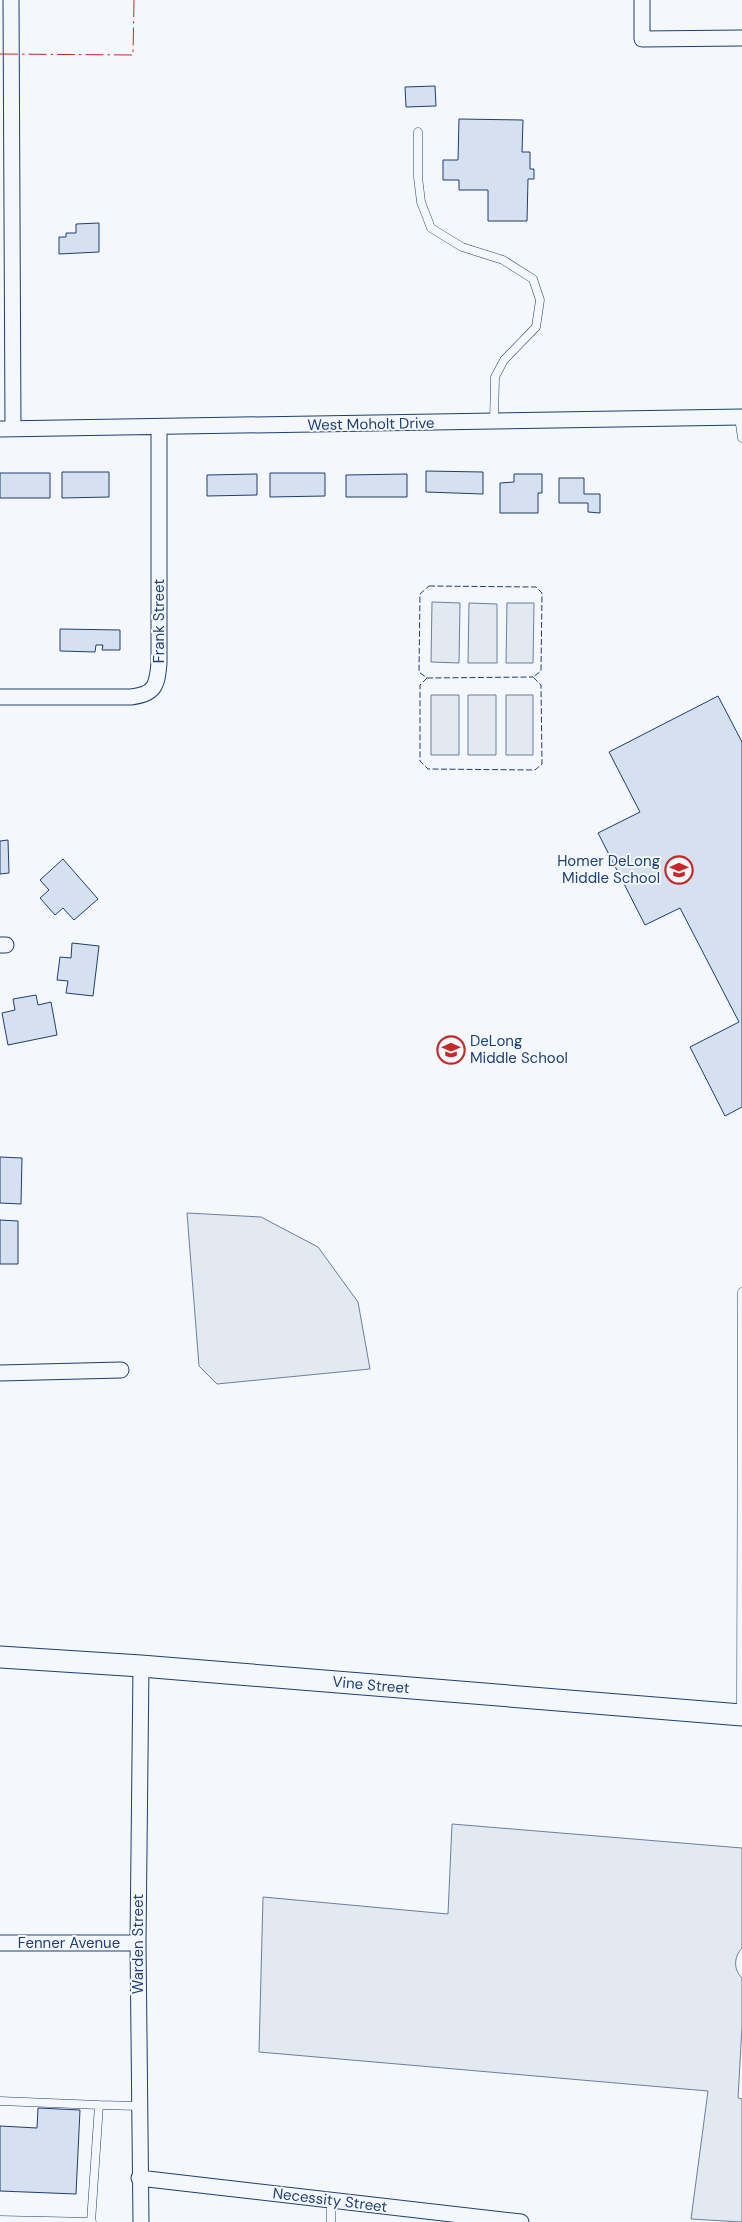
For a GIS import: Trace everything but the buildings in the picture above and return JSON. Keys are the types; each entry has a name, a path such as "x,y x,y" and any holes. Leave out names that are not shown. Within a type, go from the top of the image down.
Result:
{"street":[{"path":"6,429 6,182 11,0"},
{"path":"642,0 642,38 742,38"},
{"name":"West Moholt Drive","path":"6,429 741,417"},
{"name":"Frank Street","path":"0,697 131,697 145,695 153,689 158,679 159,663 159,428"},
{"path":"0,1373 121,1370"},
{"name":"Vine Street","path":"0,1657 142,1666 741,1715"},
{"name":"Warden Street","path":"141,2222 139,2178 138,1943 142,1666"},
{"name":"Fenner Avenue","path":"0,1943 138,1943"},
{"name":"Necessity Street","path":"139,2178 331,2200 452,2218 521,2222"}],"lane":[{"path":"418,132 418,177 421,202 431,228 462,247 503,260 533,279 540,300 536,327 504,360 495,377 494,421"},
{"path":"741,417 742,438"},
{"path":"741,1715 742,1292"},
{"path":"0,2101 139,2106"},
{"path":"0,2220 92,2222 99,2106"},
{"path":"330,2222 331,2200"}],"shaded area":[{"path":"432,602 460,603 459,663 431,662"},
{"path":"469,603 497,604 497,663 468,663"},
{"path":"507,603 534,603 533,663 506,663"},
{"path":"431,695 459,695 459,755 431,755"},
{"path":"468,695 496,695 496,755 468,755"},
{"path":"506,695 533,695 533,755 506,755"},
{"path":"187,1213 261,1217 318,1247 358,1302 370,1369 217,1384 199,1366"},
{"path":"452,1824 742,1848 742,1948 737,1955 736,1967 742,1978 742,2027 738,2098 742,2099 742,2222 691,2219 708,2091 259,2052 263,1897 448,1914"}],"fence":[{"path":"429,586 536,587 542,593 541,671 533,677 541,685 542,764 535,770 428,769 420,761 420,685 427,678 419,672 420,594 429,586"},
{"path":"427,678 533,677"}],"power":[{"path":"0,54 133,55 134,0"}],"place":[{"name":"Homer DeLong Middle School","path":"679,870"},
{"name":"DeLong Middle School","path":"451,1050"}]}
